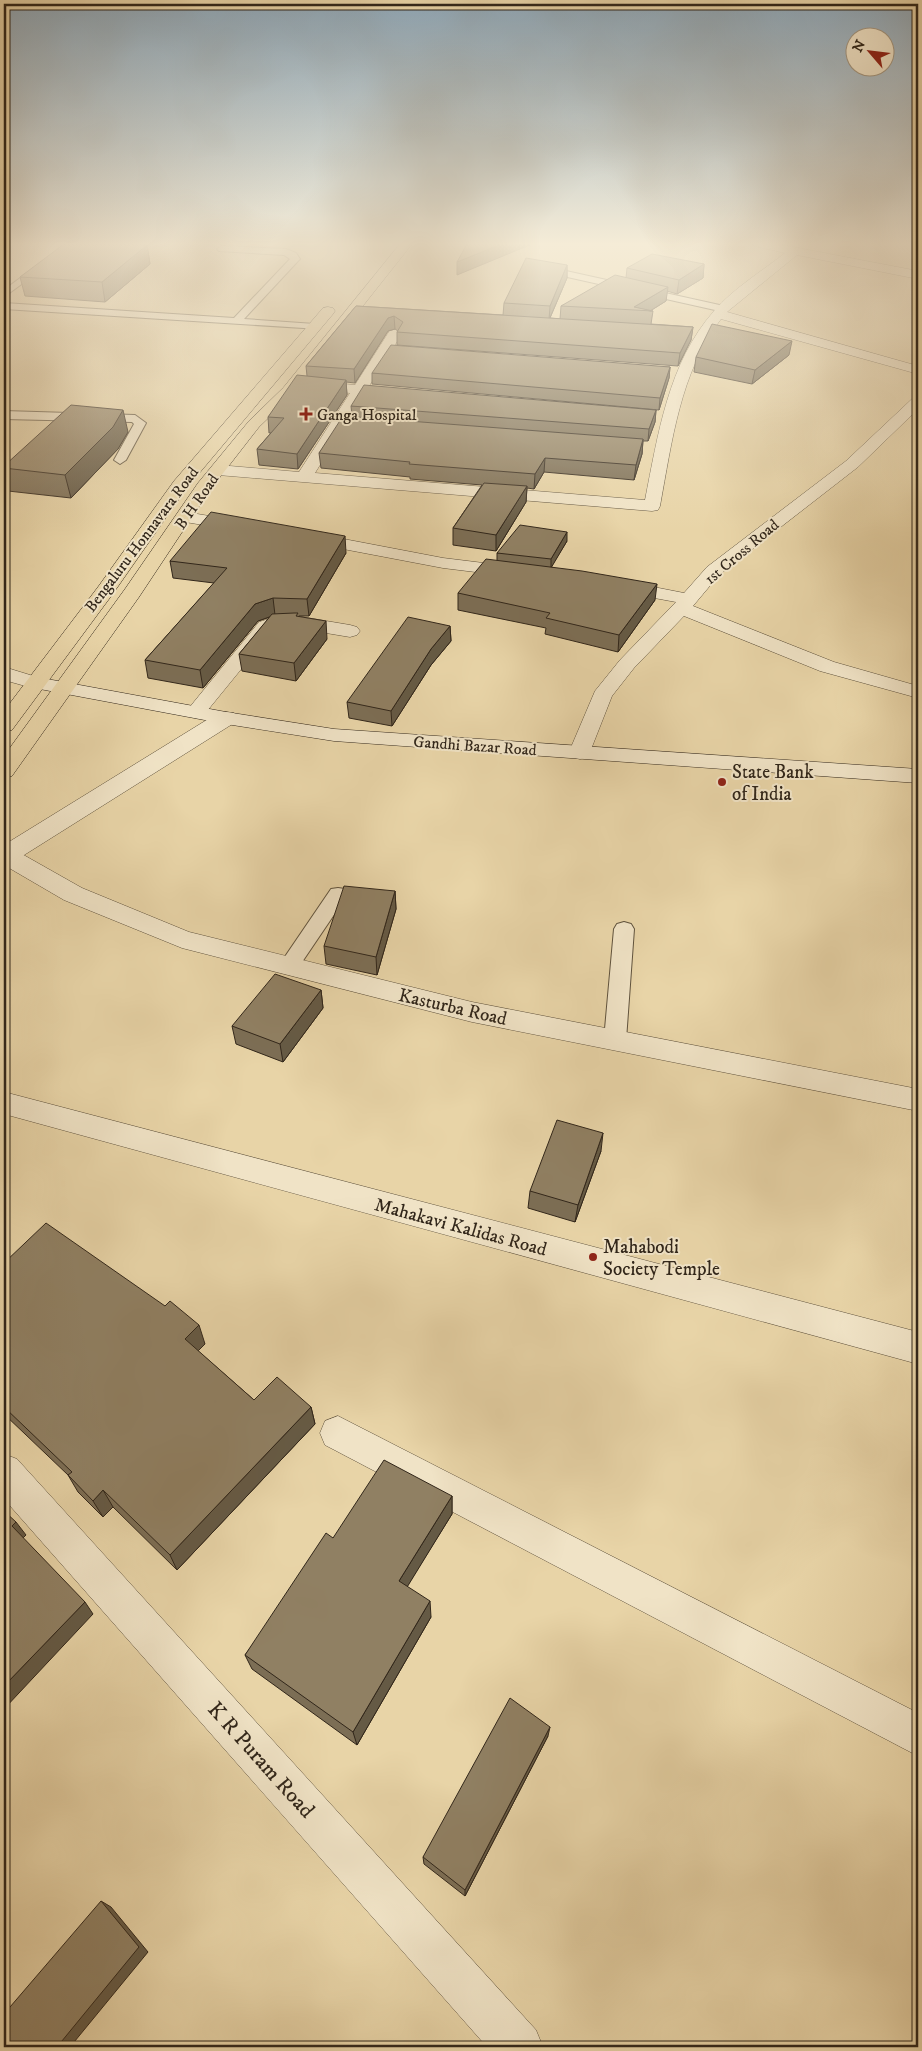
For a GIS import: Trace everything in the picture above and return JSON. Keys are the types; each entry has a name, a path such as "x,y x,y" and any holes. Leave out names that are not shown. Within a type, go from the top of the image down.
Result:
{"main road":[{"name":"Bengaluru Honnavara Road","path":"4,725 180,485 304,340"},
{"name":"B H Road","path":"4,771 218,470 254,424 294,384 329,340"}],"street":[{"path":"304,477 359,390 397,340"},
{"path":"218,470 652,506 672,418 679,372 698,340"},
{"path":"817,340 918,370"},
{"path":"294,384 418,395"},
{"name":"1st Cross Road","path":"580,752 602,695 627,664 713,571 852,464 918,401"},
{"path":"652,416 672,418"},
{"path":"338,424 357,425"},
{"path":"644,447 664,449"},
{"path":"185,517 261,530"},
{"path":"289,534 443,563 532,573"},
{"path":"600,583 684,604 767,644 849,674 918,692"},
{"path":"196,712 266,626 274,622 285,621 350,631"},
{"name":"Gandhi Bazar Road","path":"4,673 36,683 62,688 226,718 334,735 918,776"},
{"path":"4,856 226,718"},
{"name":"Kasturba Road","path":"4,856 73,894 182,939 472,1012 918,1100"},
{"name":"Mahakavi Kalidas Road","path":"4,1103 918,1348"},
{"path":"338,1433 918,1735"},
{"name":"K R Puram Road","path":"4,1472 518,2047"}],"lane":[{"path":"4,415 135,420 140,423 120,460"},
{"path":"289,966 338,894"},
{"path":"615,1040 624,929"}],"building":[{"path":"328,340 374,340 354,369 306,366"},
{"path":"501,340 687,340 680,353"},
{"path":"704,340 792,341 755,370 696,357"},
{"path":"391,345 670,367 660,398 372,373"},
{"path":"297,375 346,380 297,454 257,449 284,418 268,417"},
{"path":"364,385 656,410 649,429 351,406"},
{"path":"71,405 123,410 113,427 65,475 4,468 4,466"},
{"path":"343,416 643,439 636,465 545,458 535,474 409,464 410,462 319,453"},
{"path":"484,483 527,486 496,535 453,528"},
{"path":"211,512 345,536 307,599 273,598 255,604 200,670 145,660 227,568 170,561"},
{"path":"520,525 567,532 551,559 497,553"},
{"path":"486,559 582,571 657,584 619,635 546,618 550,613 458,593"},
{"path":"298,613 296,616 326,621 294,663 239,654 272,614"},
{"path":"408,617 450,626 431,649 391,711 347,702"},
{"path":"344,886 395,891 376,957 324,946"},
{"path":"275,974 321,990 280,1044 232,1026"},
{"path":"557,1120 603,1133 578,1205 530,1191"},
{"path":"46,1223 165,1306 170,1301 199,1325 185,1339 254,1400 277,1377 311,1407 170,1555 103,1490 93,1501 68,1475 72,1472 4,1407 4,1263"},
{"path":"384,1460 452,1496 399,1581 430,1601 353,1732 245,1655 326,1533 333,1538"},
{"path":"4,1511 16,1522 12,1526 85,1602 4,1686"},
{"path":"510,1698 550,1727 465,1890 423,1857"},
{"path":"101,1901 139,1947 57,2047 4,2047 4,2014"}],"place":[{"name":"Ganga Hospital","path":"306,414"},
{"name":"State Bank of India","path":"722,782"},
{"name":"Mahabodi Society Temple","path":"593,1257"}]}
